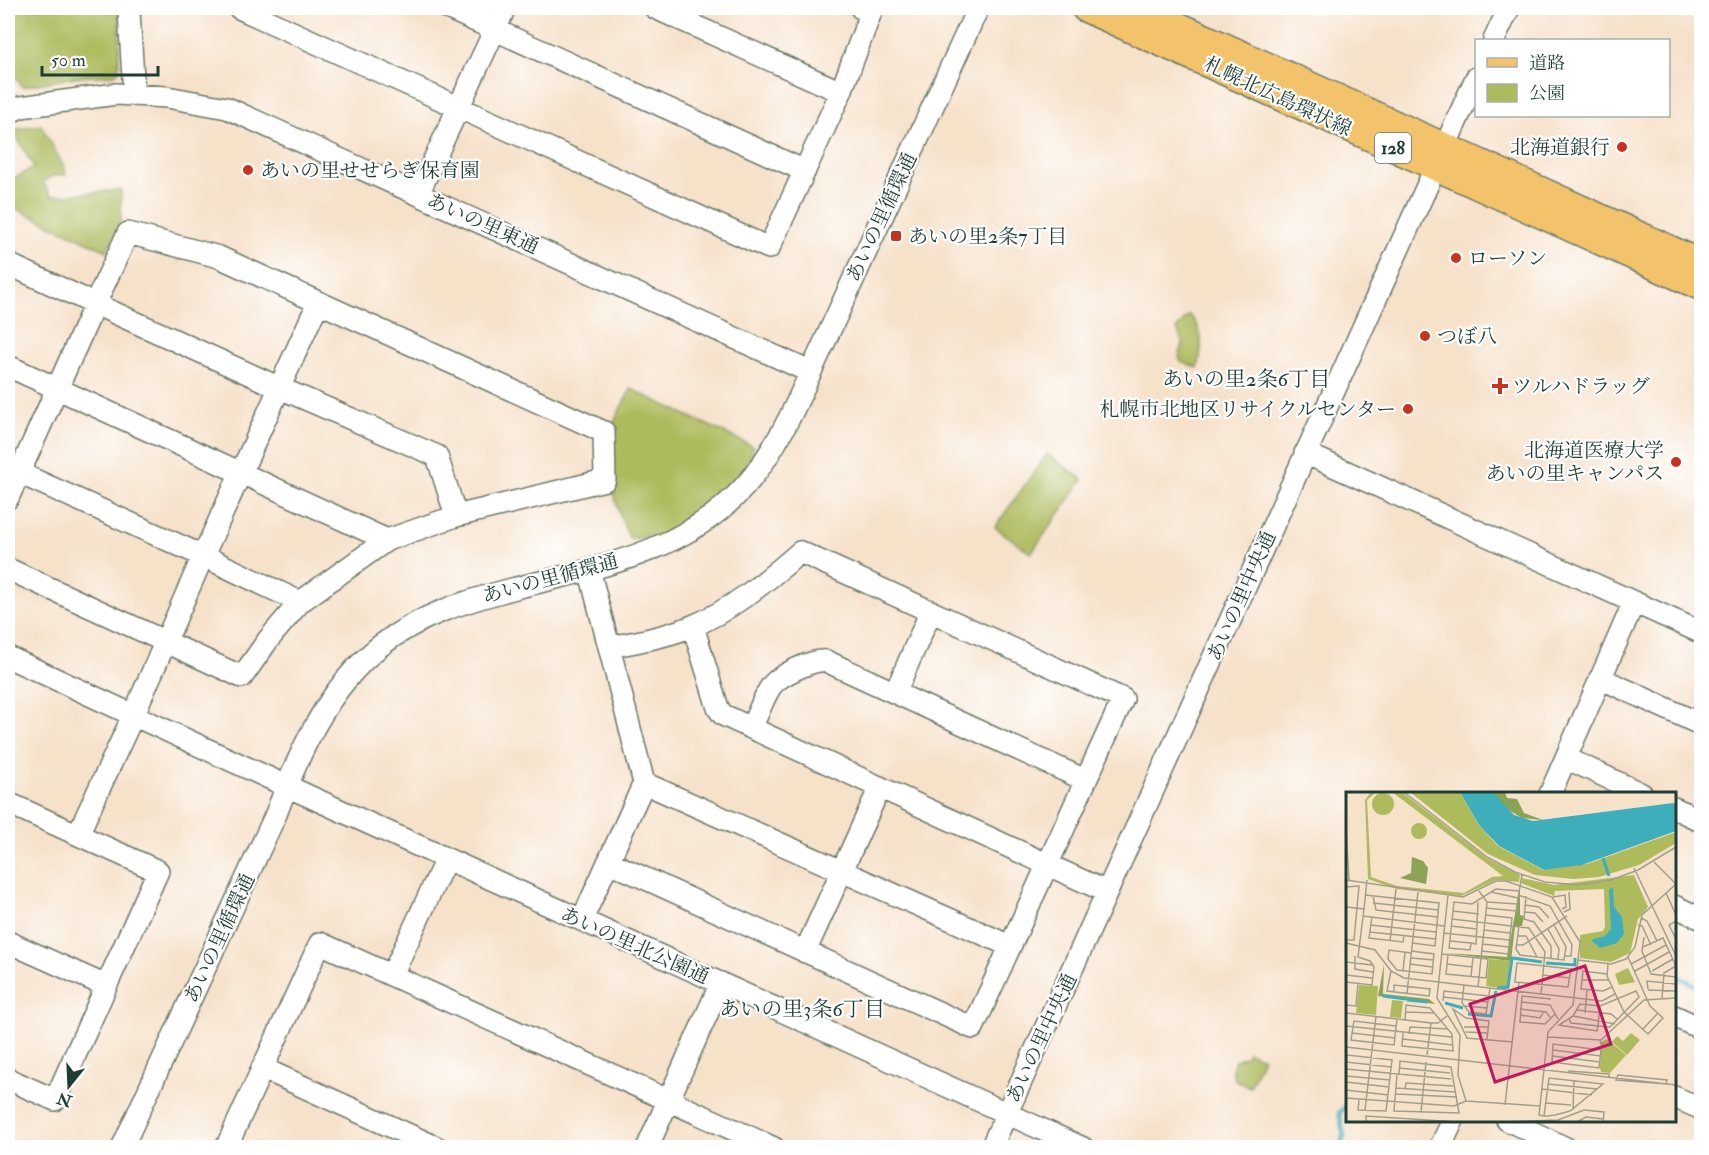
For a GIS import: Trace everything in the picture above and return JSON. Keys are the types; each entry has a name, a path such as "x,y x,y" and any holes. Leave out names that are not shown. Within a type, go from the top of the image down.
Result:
{"main road":[{"name":"札幌北広島環状線","path":"1085,8 1701,264"},
{"name":"札幌北広島環状線","path":"1139,8 1701,287"}],"street":[{"path":"132,8 129,12 134,96"},
{"path":"239,8 769,248 842,92 871,12 861,8"},
{"path":"447,8 805,171"},
{"path":"418,194 505,8"},
{"path":"655,8 842,92"},
{"name":"あいの里循環通","path":"122,1148 287,786 319,718 334,694 379,647 428,616 462,602 590,569 662,546 707,520 745,486 782,433 978,8"},
{"path":"1494,39 1509,8"},
{"name":"あいの里中央通","path":"991,1148 1475,80"},
{"name":"あいの里東通","path":"8,113 21,107 116,94 167,97 227,108 810,372"},
{"path":"8,498 13,471 57,388 128,232 219,257 603,432 605,480 456,516 387,540 300,602 268,639 242,677 8,569"},
{"path":"8,264 280,388 437,456 456,516"},
{"path":"78,834 318,303"},
{"path":"8,366 387,540"},
{"path":"1305,453 1701,633"},
{"path":"13,471 300,602"},
{"path":"609,647 665,636 693,626 726,608 770,579 800,552 1123,699 973,1028 609,862"},
{"path":"582,920 644,783 590,569"},
{"path":"1551,792 1634,602"},
{"path":"895,693 931,611"},
{"path":"693,626 718,708 723,715 1107,892"},
{"name":"あいの里北公園通","path":"8,657 1083,1148"},
{"path":"751,728 772,684 803,666 818,660 826,661 1085,780"},
{"path":"1600,678 1701,725"},
{"path":"1566,758 1638,792"},
{"path":"644,783 1010,946"},
{"path":"805,952 880,787"},
{"path":"8,802 158,871 55,1100 8,1079"},
{"path":"1676,809 1701,821"},
{"path":"392,975 446,859"},
{"path":"1676,907 1701,919"},
{"path":"8,942 106,986"},
{"path":"226,1148 320,943 774,1148"},
{"path":"647,1148 721,983"},
{"path":"1676,1017 1701,1029"},
{"path":"262,1068 438,1148"},
{"path":"1676,1098 1701,1109"},
{"path":"1440,1148 1452,1122"},
{"path":"1511,1122 1566,1148"}],"green space":[{"path":"8,8 120,8 119,70 114,75 75,77 22,87 8,62"},
{"path":"41,125 66,175 52,176 43,182 51,196 121,190 121,220 107,251 8,205 8,182 34,167 13,130"},
{"path":"1189,315 1200,333 1198,368 1181,362 1179,357 1183,344 1177,329"},
{"path":"631,389 754,447 747,465 728,491 695,518 662,536 630,539 619,512 612,485 610,457 613,428"},
{"path":"1047,454 1083,480 1031,553 995,527"},
{"path":"1248,1052 1263,1058 1250,1087 1235,1080 1232,1069 1235,1060 1246,1056"}],"waterway":[{"path":"1676,976 1702,988"},
{"path":"1340,1148 1344,1136 1339,1113 1346,1104"}],"place":[{"name":"北海道銀行","path":"1622,147"},
{"name":"あいの里せせらぎ保育園","path":"248,170"},
{"name":"あいの里2条7丁目","path":"896,236"},
{"name":"ローソン","path":"1456,258"},
{"name":"つぼ八","path":"1425,336"},
{"name":"ツルハドラッグ","path":"1500,386"},
{"name":"札幌市北地区リサイクルセンター","path":"1408,409"},
{"name":"北海道医療大学 あいの里キャンパス","path":"1676,462"}],"district":[{"name":"あいの里2条6丁目","path":"1246,379"},
{"name":"あいの里3条6丁目","path":"802,1009"}]}
